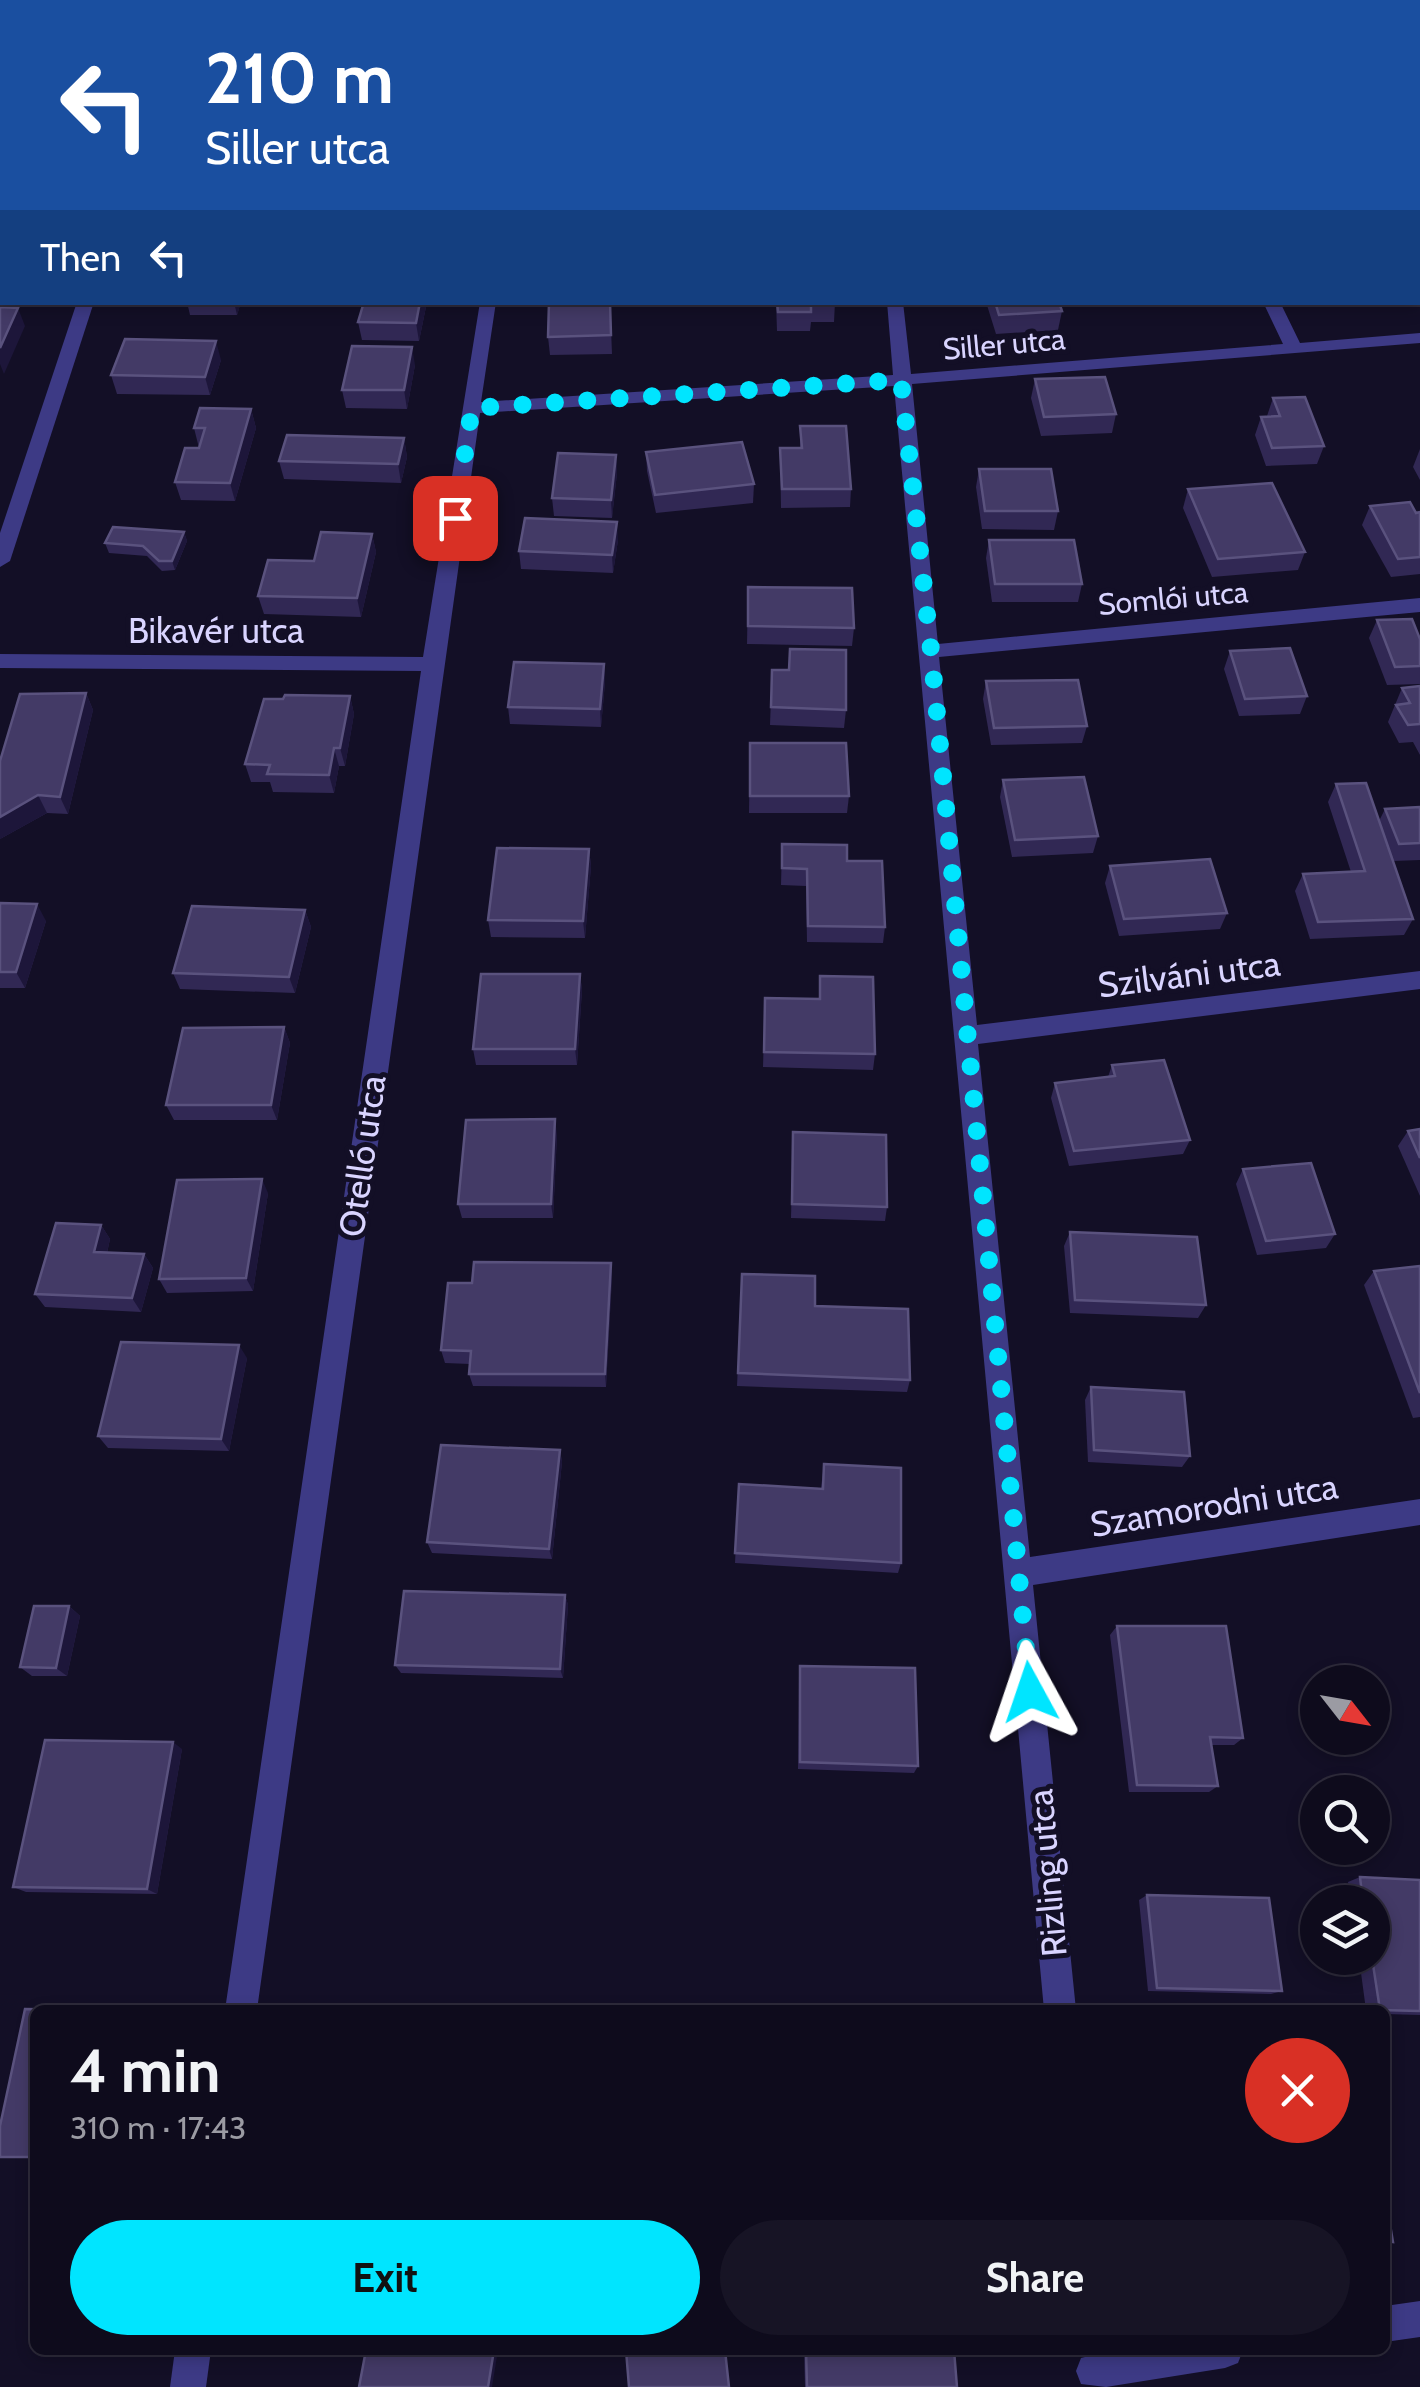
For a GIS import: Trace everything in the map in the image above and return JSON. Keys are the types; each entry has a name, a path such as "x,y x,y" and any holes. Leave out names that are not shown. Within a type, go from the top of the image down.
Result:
{"street":[{"path":"0,561 85,305"},
{"name":"Otelló utca","path":"242,2005 432,664 488,305"},
{"name":"Rizling utca","path":"895,305 1060,2005"},
{"path":"1273,305 1294,348"},
{"name":"Siller utca","path":"472,408 901,380 1420,338"},
{"name":"Somlói utca","path":"931,650 1420,605"},
{"name":"Bikavér utca","path":"0,660 432,664"},
{"name":"Szilváni utca","path":"967,1036 1420,980"},
{"name":"Szamorodni utca","path":"1018,1573 1420,1512"},
{"path":"1390,2323 1420,2319"},
{"path":"188,2387 192,2355"},
{"path":"1093,2369 1190,2355"}],"building":[{"path":"363,305 419,305 416,323 358,322"},
{"path":"549,305 610,305 611,335 548,337"},
{"path":"777,305 811,305 811,312 778,312"},
{"path":"996,305 1060,305 1062,311 999,315"},
{"path":"0,307 18,308 0,348"},
{"path":"125,339 216,341 205,377 111,375"},
{"path":"352,346 412,347 404,390 342,390"},
{"path":"1105,377 1116,414 1044,417 1035,379"},
{"path":"1305,397 1324,446 1272,448 1261,417 1280,416 1273,398"},
{"path":"200,408 251,409 230,483 175,482 185,448 199,448 205,428 194,428"},
{"path":"800,426 846,426 851,489 782,489 780,448 802,448"},
{"path":"287,435 404,438 398,464 279,461"},
{"path":"742,442 754,484 655,495 646,452"},
{"path":"558,453 616,455 611,500 552,498"},
{"path":"979,469 1051,469 1058,511 985,511"},
{"path":"1272,483 1305,552 1218,559 1188,489"},
{"path":"1410,502 1416,513 1420,512 1420,557 1398,559 1370,506"},
{"path":"525,518 617,522 612,555 519,551"},
{"path":"113,527 184,532 172,561 159,561 143,546 105,543"},
{"path":"321,532 372,534 357,598 258,596 268,560 314,561"},
{"path":"989,540 1074,540 1082,584 995,584"},
{"path":"748,587 852,588 854,628 748,626"},
{"path":"1412,619 1420,639 1420,666 1395,667 1377,620"},
{"path":"1290,648 1307,696 1245,699 1230,651"},
{"path":"790,649 846,650 846,710 771,707 772,670 789,670"},
{"path":"514,662 604,664 600,709 508,707"},
{"path":"1078,680 1087,726 994,728 986,681"},
{"path":"1420,686 1420,724 1408,725 1396,705 1410,703 1402,688"},
{"path":"86,693 60,797 38,795 0,817 0,761 20,694"},
{"path":"285,695 350,696 340,748 334,748 329,775 267,774 270,765 245,764 264,699 283,699"},
{"path":"750,743 846,743 849,796 750,796"},
{"path":"1084,777 1098,836 1015,840 1003,780"},
{"path":"1366,783 1413,919 1318,922 1303,874 1365,871 1336,784"},
{"path":"1420,807 1420,843 1399,844 1385,809"},
{"path":"782,844 847,845 847,861 882,861 885,927 808,926 807,869 782,868"},
{"path":"497,848 589,849 583,921 488,920"},
{"path":"1210,859 1227,913 1124,919 1110,866"},
{"path":"0,903 37,904 16,972 0,972"},
{"path":"192,906 305,910 289,977 173,973"},
{"path":"481,974 580,974 575,1049 473,1049"},
{"path":"820,976 873,977 875,1054 764,1052 765,998 820,999"},
{"path":"284,1027 271,1105 166,1105 183,1028"},
{"path":"1164,1060 1190,1140 1074,1151 1055,1083 1115,1076 1112,1065"},
{"path":"555,1119 551,1204 458,1204 466,1120"},
{"path":"1420,1129 1420,1158 1408,1131"},
{"path":"793,1132 886,1135 887,1207 792,1204"},
{"path":"1311,1163 1335,1234 1266,1241 1243,1169"},
{"path":"262,1179 246,1278 159,1279 177,1180"},
{"path":"56,1223 101,1225 94,1252 144,1254 132,1298 35,1294"},
{"path":"1070,1232 1197,1237 1206,1305 1075,1300"},
{"path":"474,1262 611,1263 605,1374 469,1374 471,1351 441,1350 448,1283 472,1283"},
{"path":"1420,1266 1420,1393 1374,1271"},
{"path":"742,1274 815,1276 815,1306 908,1309 910,1380 738,1373"},
{"path":"121,1342 239,1345 221,1439 98,1436"},
{"path":"1091,1387 1184,1392 1190,1456 1094,1450"},
{"path":"441,1445 560,1450 549,1549 427,1542"},
{"path":"824,1464 901,1468 901,1563 735,1553 739,1484 823,1489"},
{"path":"404,1591 565,1595 560,1669 395,1665"},
{"path":"34,1606 69,1606 56,1668 20,1667"},
{"path":"1117,1626 1226,1626 1243,1738 1210,1737 1218,1786 1137,1785"},
{"path":"800,1666 915,1668 918,1766 800,1762"},
{"path":"45,1740 173,1742 147,1889 13,1887"},
{"path":"1360,1877 1420,1880 1420,2011 1390,2010 1390,2005 1379,2005 1375,1975 1390,1975 1390,1885 1361,1885"},
{"path":"1147,1895 1269,1898 1282,1991 1157,1988"},
{"path":"25,2009 30,2009 30,2157 0,2157 0,2126"},
{"path":"365,2355 493,2355 488,2387 359,2387"},
{"path":"626,2355 726,2355 729,2387 629,2387"},
{"path":"806,2355 954,2355 957,2387 807,2387"}],"route":[{"path":"455,518 472,408 901,380 931,650 1030,1692"}]}
